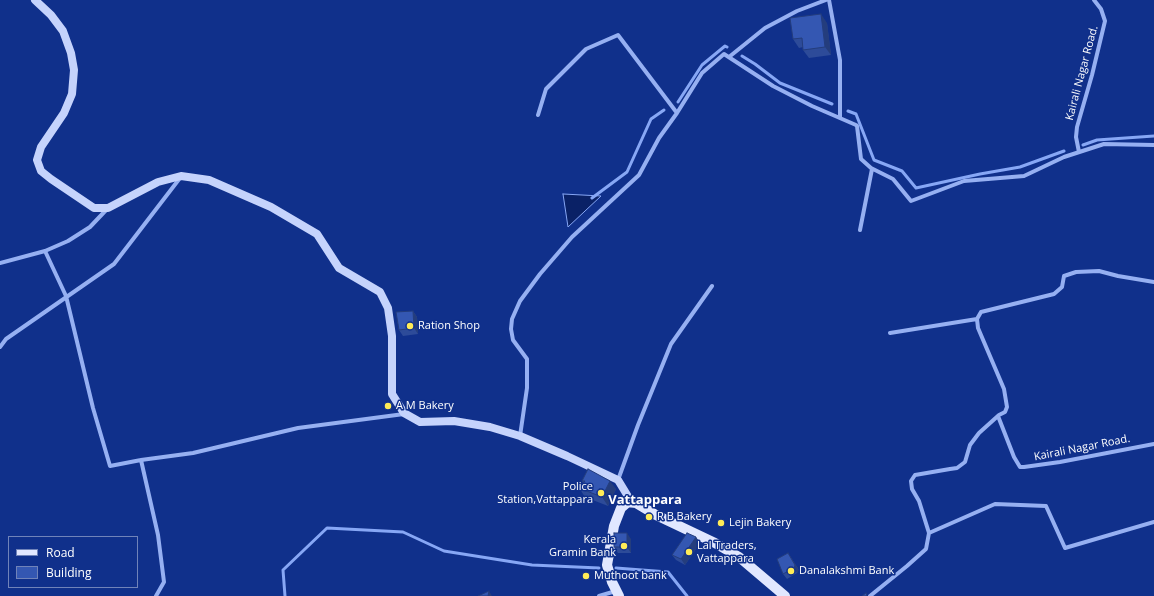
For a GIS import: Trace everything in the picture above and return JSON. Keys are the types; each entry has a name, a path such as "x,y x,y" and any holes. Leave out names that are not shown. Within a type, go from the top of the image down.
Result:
{"main road":[{"path":"35,0 51,15 63,31 71,53 74,70 72,94 64,113 41,147 37,160 41,171 94,208 108,208 158,182 181,176 209,180 271,207 317,234 339,268 380,292 388,308 392,336 392,394 404,414 420,422 454,420 490,427 520,436 618,480 632,503"},
{"path":"618,594 606,565 617,519 621,508 628,502 636,503 656,515 716,543 739,558 785,596"}],"street":[{"path":"729,57 765,28 797,11 827,0 840,60 840,118"},
{"name":"Kairali Nagar Road.","path":"1079,152 1076,137 1105,21 1101,9 1094,0"},
{"path":"538,115 546,89 586,49 618,34 677,113"},
{"path":"520,436 527,388 527,359 513,340 511,329 512,319 520,301 540,274 572,237 639,175 659,138 677,113 702,73 724,54 773,86 857,126 861,159 872,169 893,178 911,201 964,181 1024,176 1064,157 1104,144 1154,145"},
{"path":"860,230 872,169"},
{"path":"0,347 6,339 114,264 181,176"},
{"path":"0,263 45,251 68,241 90,227 108,208"},
{"path":"45,251 66,296 93,408 110,466 193,453 298,428 404,414"},
{"path":"870,596 926,549 928,533 919,501 912,489 911,481 915,475 957,468 965,462 970,445 979,433 998,416 1005,412 1007,407 1004,389 978,328 977,319 981,312 1054,294 1062,286 1064,276 1076,272 1099,270 1118,276 1154,282"},
{"path":"618,480 638,425 671,344 712,286"},
{"path":"890,333 977,319"},
{"name":"Kairali Nagar Road.","path":"998,416 1010,449 1018,464 1026,468 1154,444"},
{"path":"141,460 158,535 164,582 156,596"},
{"path":"928,533 994,504 1046,506 1065,548 1154,522"},
{"path":"599,596 618,594"}],"shaded area":[{"path":"563,194 601,196 568,227"}],"building":[{"path":"821,14 825,47 803,50 802,38 793,39 790,18"},
{"path":"413,311 414,328 399,330 396,312"},
{"path":"588,469 610,481 602,497 579,488 585,481 582,481"},
{"path":"614,533 627,533 627,547 614,547"},
{"path":"687,533 696,537 681,559 672,555"},
{"path":"788,553 795,565 794,568 783,574 777,559"},
{"path":"489,591 488,596 478,596"}],"waterway":[{"path":"678,102 702,65 725,46 727,47"},
{"path":"742,56 780,83 832,104"},
{"path":"592,198 627,172 651,119 664,110"},
{"path":"848,111 856,114 874,160 902,171 916,188 1020,167 1064,151"},
{"path":"1083,145 1097,140 1154,136"},
{"path":"285,596 283,570 327,528 403,532 444,551 532,565 599,568"},
{"path":"616,568 668,572 687,596"}],"place":[{"name":"Ration Shop","path":"410,326"},
{"name":"A M Bakery","path":"388,406"},
{"name":"Police Station,Vattappara","path":"601,493"},
{"name":"R B Bakery","path":"649,517"},
{"name":"Lejin Bakery","path":"721,523"},
{"name":"Kerala Gramin Bank","path":"624,546"},
{"name":"Lal Traders, Vattappara","path":"689,552"},
{"name":"Danalakshmi Bank","path":"791,571"},
{"name":"Muthoot bank","path":"586,576"}],"district":[{"name":"Vattappara","path":"645,500"}]}
